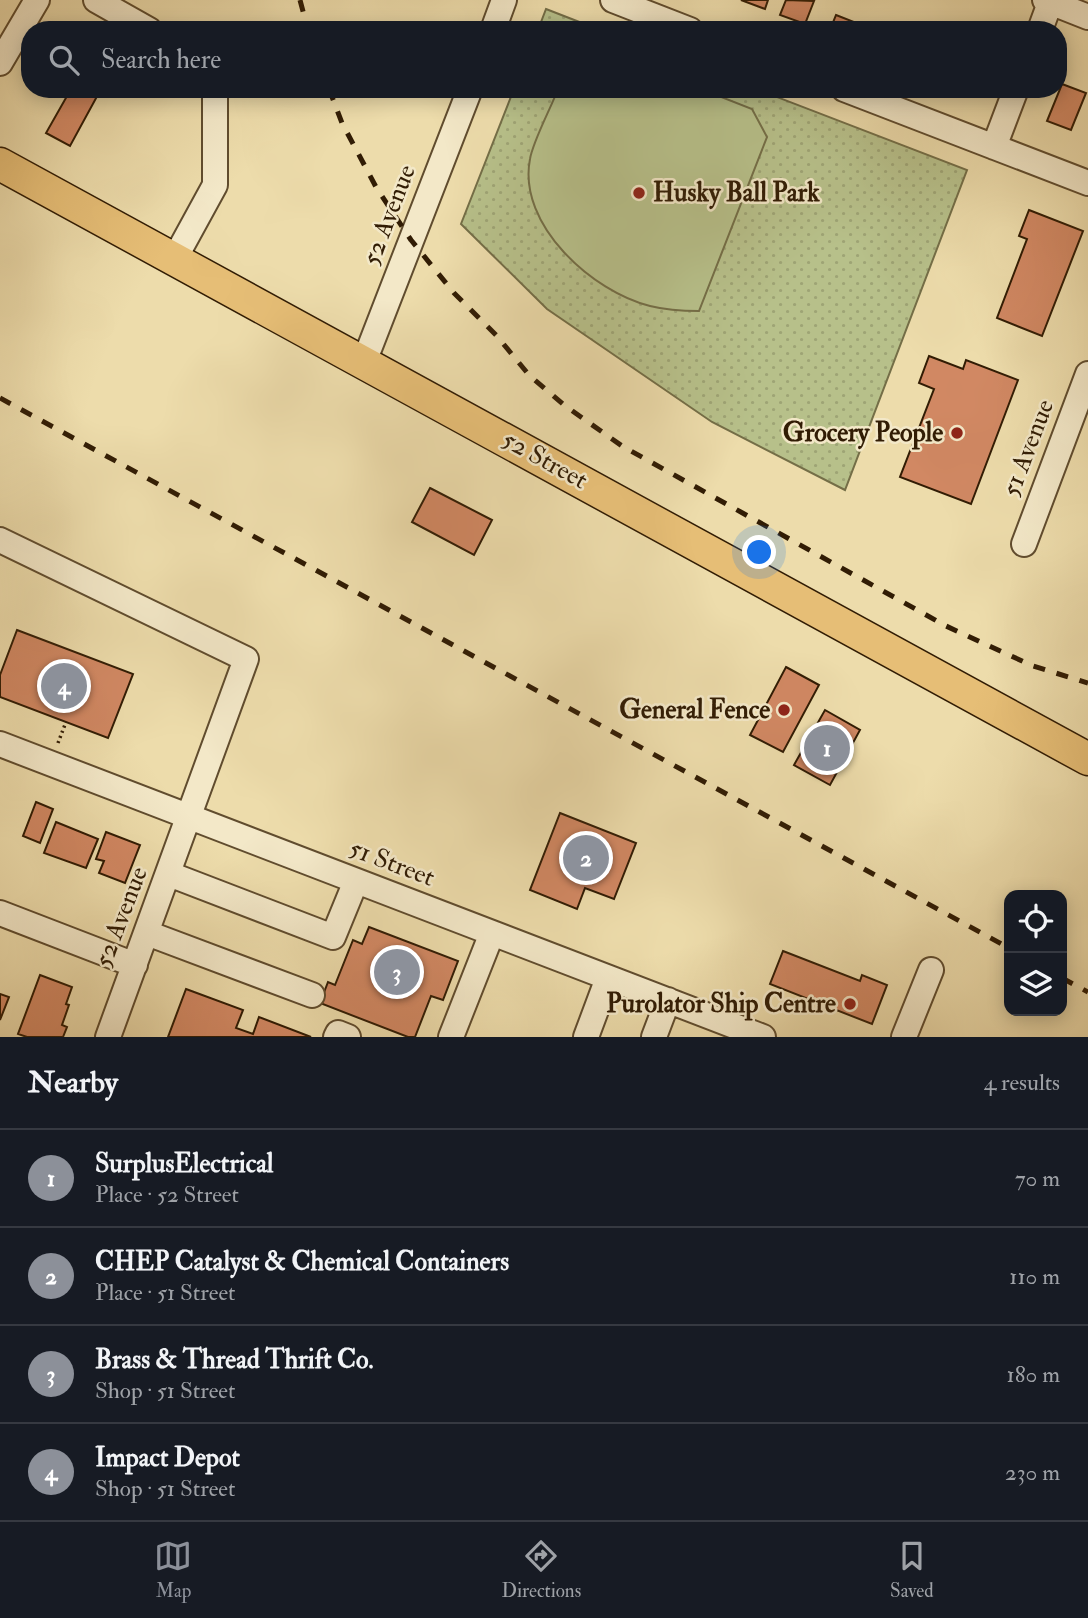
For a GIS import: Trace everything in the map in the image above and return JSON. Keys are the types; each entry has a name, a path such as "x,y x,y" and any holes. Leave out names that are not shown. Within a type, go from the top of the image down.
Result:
{"main road":[{"name":"52 Street","path":"0,164 1088,759"}],"street":[{"path":"25,21 37,0"},
{"path":"96,0 133,21"},
{"path":"496,21 504,0"},
{"path":"613,0 667,21"},
{"path":"1043,21 1049,1 1088,17"},
{"path":"0,63 21,27"},
{"path":"174,260 215,186 215,98"},
{"name":"52 Avenue","path":"364,362 467,98"},
{"path":"867,98 1088,183"},
{"path":"994,147 1013,98"},
{"name":"51 Avenue","path":"1024,544 1088,374"},
{"name":"52 Avenue","path":"0,540 246,659 108,1037"},
{"name":"51 Street","path":"0,744 668,1000 721,1030 763,1037"},
{"path":"169,874 333,937 356,881"},
{"path":"0,914 135,965"},
{"path":"147,933 312,995"},
{"path":"451,1037 492,933"},
{"path":"904,1037 931,970"},
{"path":"586,1037 608,978"},
{"path":"654,1037 668,1000"},
{"path":"336,1037 338,1033 348,1037"}],"path":[{"path":"57,746 66,722"}],"green space":[{"path":"546,9 577,21 541,21"},
{"name":"Husky Ball Park","path":"510,98 779,98 967,170 845,490 712,422 547,309 461,224"},
{"name":"Husky Ball Park","path":"554,98 724,98 752,109 767,137 699,311 650,306 628,298 584,271 564,252 547,231 535,208 529,184 530,159"}],"building":[{"path":"741,0 768,0 765,9"},
{"path":"786,0 814,1 806,21 797,21 780,15"},
{"path":"836,15 851,21 834,21"},
{"path":"1067,86 1086,93 1071,130 1047,121 1056,98 1067,98"},
{"path":"66,98 96,98 70,146 46,133"},
{"path":"1029,210 1083,231 1042,336 997,318 1027,239 1019,236"},
{"name":"Grocery People","path":"929,356 963,369 966,360 1018,380 971,504 900,477 934,389 919,383"},
{"path":"430,488 492,520 474,555 412,522"},
{"path":"17,630 133,674 108,738 0,697 0,675"},
{"name":"General Fence","path":"786,667 819,685 783,752 750,735"},
{"path":"825,710 860,730 830,785 794,765"},
{"path":"36,802 53,809 40,843 23,836"},
{"path":"560,813 636,843 614,899 585,888 577,909 530,890"},
{"path":"56,822 98,839 86,868 44,853"},
{"path":"106,832 140,845 125,883 99,873 104,861 96,859"},
{"path":"369,927 458,961 443,1000 431,996 415,1037 408,1037 320,1003 328,982 335,985 353,940 362,944"},
{"name":"Purolator Ship Centre","path":"783,951 860,981 862,975 887,985 872,1024 770,984"},
{"path":"40,975 72,987 62,1025 67,1027 63,1037 27,1037 18,1034"},
{"path":"186,989 243,1010 236,1028 253,1034 259,1017 311,1037 168,1037"},
{"path":"0,994 9,997 0,1020"}],"railway":[{"path":"300,0 306,21"},
{"path":"332,98 342,123 376,187 411,240 454,293 496,335 529,375 564,405 622,446 946,626 1033,666 1088,683"},
{"path":"0,398 1004,945"},
{"path":"1067,981 1088,992"}],"place":[{"name":"Husky Ball Park","path":"639,193"},
{"name":"Grocery People","path":"957,433"},
{"name":"Impact Depot","path":"64,686"},
{"name":"General Fence","path":"784,710"},
{"name":"SurplusElectrical","path":"827,748"},
{"name":"CHEP Catalyst & Chemical Containers","path":"586,858"},
{"name":"Brass & Thread Thrift Co.","path":"397,972"},
{"name":"Purolator Ship Centre","path":"850,1004"}]}
